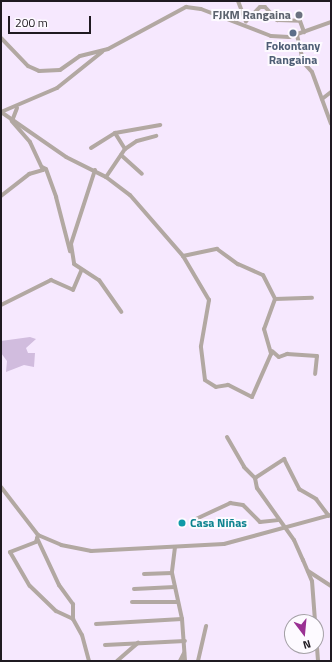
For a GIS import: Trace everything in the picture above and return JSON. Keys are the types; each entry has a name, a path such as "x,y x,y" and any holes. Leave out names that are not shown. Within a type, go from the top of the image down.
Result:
{"street":[{"path":"238,1 246,22"},
{"path":"1,112 17,108 61,86 85,63 108,48 186,7 201,9 246,22 271,36 297,34 331,22"},
{"path":"246,22 260,7 265,7 277,20 300,21 304,32"},
{"path":"297,34 303,62 312,72 331,124"},
{"path":"1,38 28,66 39,71 60,70 80,56 108,48"},
{"path":"322,99 331,92"},
{"path":"12,121 17,108"},
{"path":"1,112 66,157 95,170 130,195 183,256 209,300 201,346 205,380 216,387 228,385 252,397 270,349"},
{"path":"12,121 30,142 42,167 46,169 56,197 73,260 81,271 99,280 121,312"},
{"path":"91,148 115,133 160,125"},
{"path":"115,133 125,149"},
{"path":"106,177 125,149 137,141 156,136"},
{"path":"121,155 142,174"},
{"path":"1,196 29,174 40,171 42,167"},
{"path":"73,260 71,244 95,170"},
{"path":"183,256 190,257 211,250 224,251 238,264 263,275 274,299 264,329 270,349 279,358 287,354 318,356 315,374"},
{"path":"1,305 51,280 73,290 81,271"},
{"path":"274,299 312,298"},
{"path":"227,437 244,467 255,478 257,488 278,520 294,540 308,571 312,581 318,661"},
{"path":"38,537 61,545 91,551 224,544 330,516 316,499 299,489 284,459 255,478"},
{"path":"1,487 38,537 59,585 73,604 73,619 82,635 89,661"},
{"path":"196,519 230,503 243,505 260,522 278,520"},
{"path":"38,537 36,542 10,552 30,586 56,611 73,619"},
{"path":"174,547 172,573 182,618 186,651 185,661"},
{"path":"308,571 331,586"},
{"path":"144,574 172,573"},
{"path":"134,589 175,587"},
{"path":"132,602 178,602"},
{"path":"96,624 182,618"},
{"path":"198,661 206,626"},
{"path":"106,646 185,641"},
{"path":"117,661 138,643"},
{"path":"180,661 186,651"}],"shaded area":[{"path":"30,337 36,339 26,348 28,353 35,353 34,367 24,365 6,372 7,361 1,353 1,341"}],"place":[{"name":"FJKM Rangaina","path":"299,15"},
{"name":"Fokontany Rangaina","path":"293,33"},
{"name":"Casa Niñas","path":"182,523"}]}
